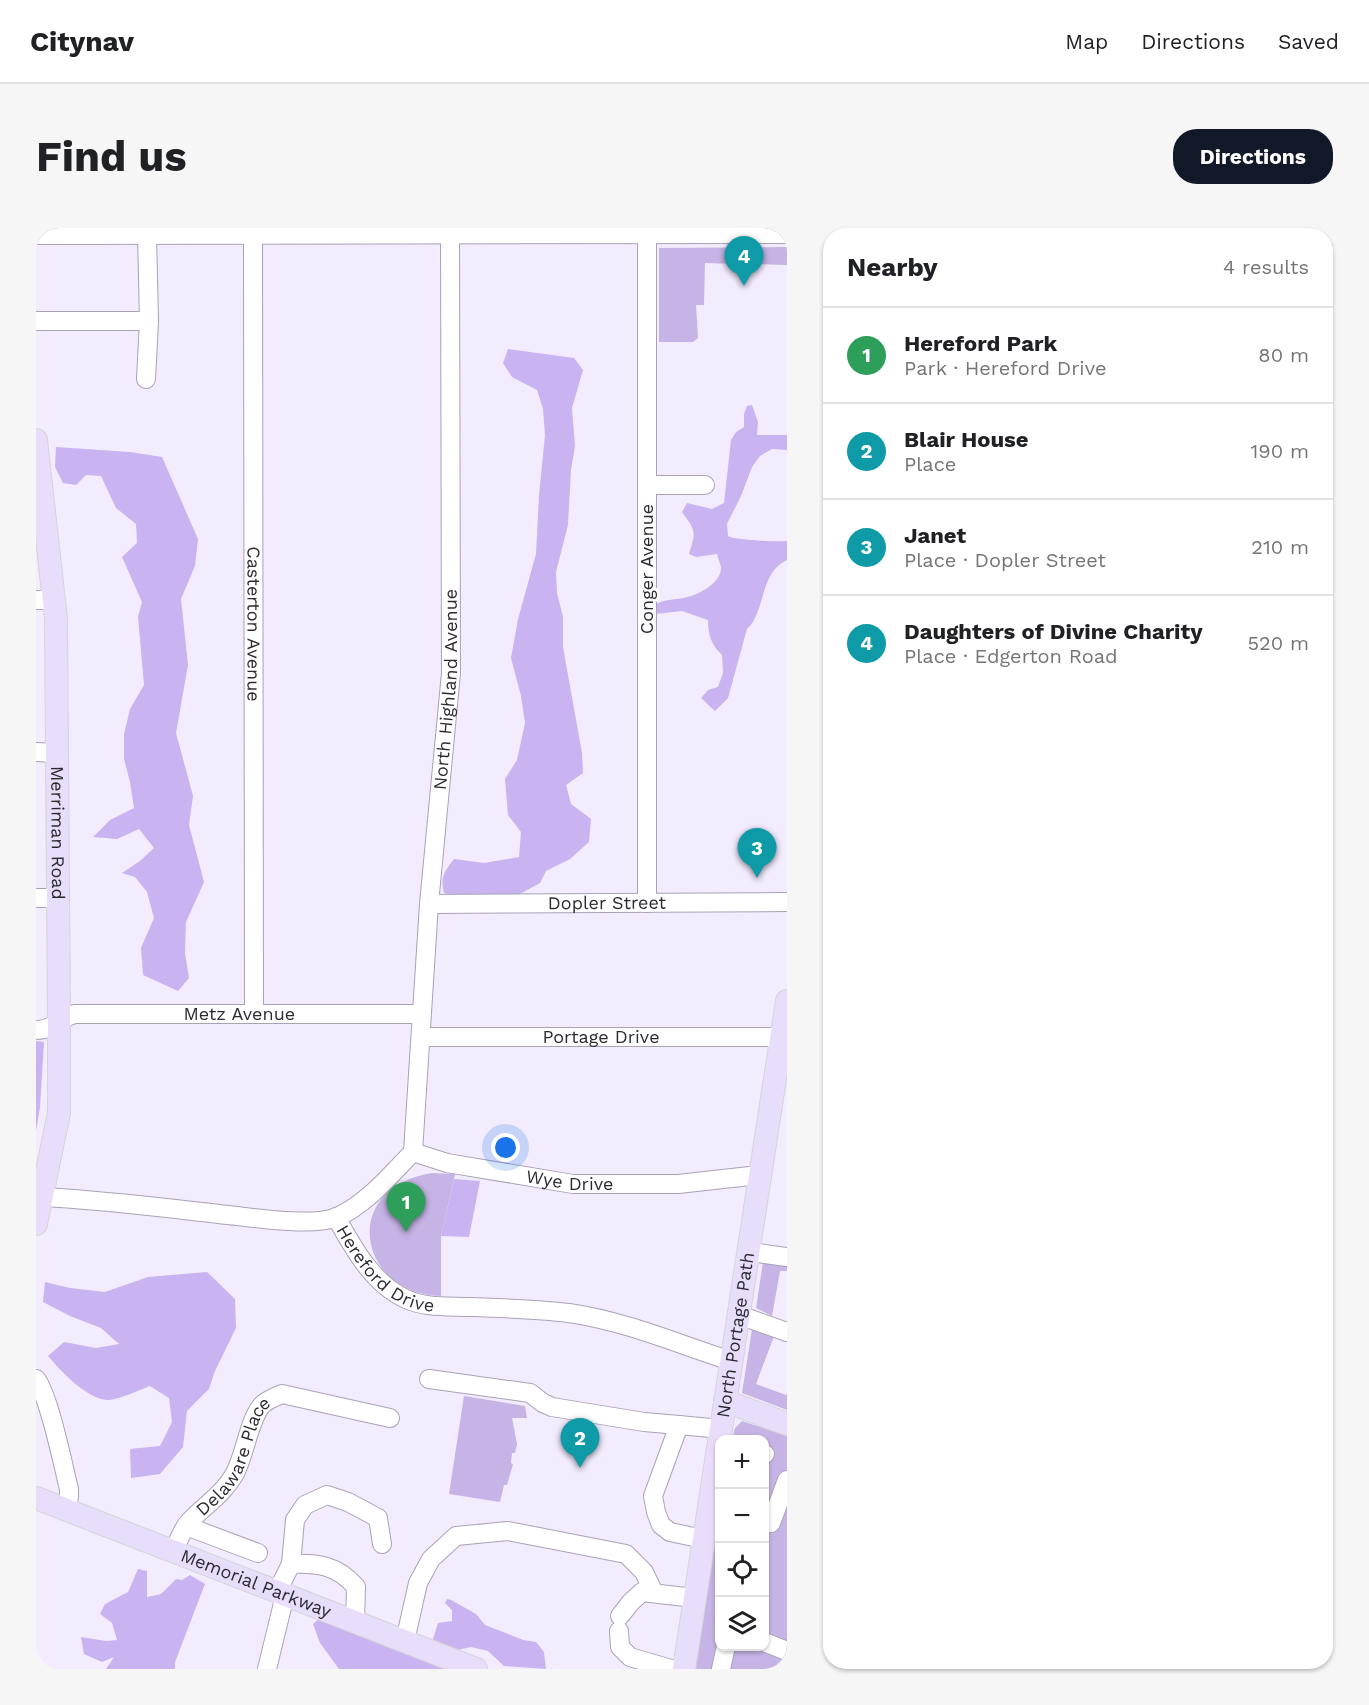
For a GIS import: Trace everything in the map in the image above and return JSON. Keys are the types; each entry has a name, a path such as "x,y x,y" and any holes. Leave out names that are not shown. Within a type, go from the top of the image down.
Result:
{"main road":[{"name":"Merriman Road","path":"36,440 45,600 47,898 59,1021 59,1113 36,1224"},
{"name":"North Portage Path","path":"684,1669 694,1598 712,1516 725,1401 750,1252 759,1175 787,1001"},
{"path":"725,1401 787,1424"},
{"name":"Memorial Parkway","path":"36,1498 476,1669"}],"street":[{"path":"36,235 215,231 253,234 358,231 787,234"},
{"name":"North Highland Avenue","path":"413,1152 429,904 451,673 450,231"},
{"path":"146,379 149,321 147,234"},
{"name":"Casterton Avenue","path":"253,234 254,1014"},
{"name":"Conger Avenue","path":"647,234 647,903"},
{"path":"36,321 149,321"},
{"path":"647,485 705,485"},
{"name":"Dopler Street","path":"429,904 787,902"},
{"name":"Metz Avenue","path":"36,1030 48,1029 75,1014 421,1014"},
{"name":"Portage Drive","path":"421,1037 781,1037"},
{"path":"336,1217 349,1211 364,1199 413,1152"},
{"name":"Wye Drive","path":"413,1152 447,1163 573,1184 678,1184 759,1175"},
{"name":"Hereford Drive","path":"42,1197 309,1221 336,1217 373,1275 386,1287 407,1300 432,1306 516,1309 585,1316 660,1336 731,1361"},
{"path":"750,1252 787,1257"},
{"path":"739,1314 787,1332"},
{"path":"36,1379 40,1384 69,1489 66,1509"},
{"path":"429,1379 530,1393 552,1407 596,1416 721,1429"},
{"name":"Delaware Place","path":"174,1551 186,1526 234,1476 255,1417 261,1406 271,1399 282,1394 390,1418"},
{"path":"679,1425 654,1496 656,1512 661,1525 670,1532 712,1516"},
{"path":"774,1524 787,1480"},
{"path":"267,1669 281,1593 291,1564 295,1520 305,1505 327,1495 348,1502 378,1518 382,1544"},
{"name":"Delaware Place","path":"186,1526 258,1553"},
{"path":"405,1641 418,1584 431,1559 456,1536 508,1531 626,1554 644,1572 654,1593"},
{"path":"291,1564 317,1563 346,1576 356,1587 355,1622"},
{"path":"671,1669 630,1657 620,1647 620,1624 631,1602 642,1592 694,1598"},
{"path":"769,1644 787,1651"},
{"path":"721,1669 725,1651"}],"shaded area":[{"path":"787,247 787,265 754,264 754,268 737,267 737,264 705,263 704,305 696,305 698,338 693,342 659,342 659,248"},
{"path":"508,349 574,358 583,370 572,408 575,446 571,470 568,525 556,572 557,593 563,617 563,647 582,753 583,773 566,785 571,804 591,819 589,842 570,859 546,871 540,883 518,895 460,897 444,893 442,883 454,859 484,863 519,857 521,832 508,815 505,779 517,760 525,723 511,658 518,619 536,554 545,435 543,409 537,390 512,377 503,363"},
{"path":"752,405 758,422 757,435 787,435 787,450 772,449 760,456 752,467 727,524 728,536 747,540 787,541 787,560 778,566 767,583 757,613 747,629 728,698 715,711 701,698 708,690 718,687 723,673 722,655 711,639 708,620 682,611 655,614 656,604 701,592 713,583 720,573 721,567 717,554 696,557 689,554 693,532 682,512 687,503 712,509 724,503 731,440 736,432 744,427 744,414 747,406"},
{"path":"56,447 130,452 162,457 198,539 195,566 181,599 188,665 176,733 193,796 189,825 204,882 186,922 185,953 189,978 178,991 143,975 141,948 154,918 147,892 135,877 122,873 154,848 139,829 117,839 93,837 110,820 134,808 124,759 124,734 130,709 144,685 138,617 142,602 122,557 137,543 136,524 116,508 101,476 86,475 76,485 63,483 55,467"},
{"path":"36,1041 44,1042 40,1107 36,1131"},
{"path":"432,1173 455,1174 441,1236 441,1296 413,1291 391,1278 377,1260 370,1239 372,1218 382,1198 402,1183"},
{"path":"454,1179 480,1181 469,1237 441,1236"},
{"path":"763,1262 787,1266 787,1271 780,1271 772,1316 756,1308"},
{"path":"207,1272 235,1299 236,1328 209,1389 187,1411 183,1447 160,1474 131,1478 130,1449 160,1446 172,1422 169,1398 150,1386 113,1399 101,1399 83,1390 67,1377 48,1356 64,1342 96,1348 119,1344 101,1328 43,1302 45,1282 70,1288 105,1292 148,1277"},
{"path":"753,1323 776,1331 756,1384 786,1395 787,1393 787,1410 742,1393"},
{"path":"464,1396 525,1406 527,1418 512,1418 517,1444 515,1453 512,1453 511,1463 513,1464 500,1502 449,1494"},
{"path":"742,1421 787,1436 787,1669 692,1669 715,1524 715,1651 769,1651 769,1435 733,1435 735,1428"},
{"path":"138,1569 147,1571 147,1597 161,1594 176,1579 182,1580 190,1575 205,1584 175,1662 175,1669 106,1669 114,1657 102,1662 84,1654 81,1637 106,1641 117,1640 112,1623 100,1614 105,1604 128,1592"},
{"path":"447,1599 476,1614 485,1625 523,1640 536,1642 544,1652 546,1669 504,1666 488,1651 471,1647 453,1651 437,1647 433,1639 438,1623 452,1621 452,1610 445,1603"},
{"path":"319,1619 450,1669 339,1669 320,1643 313,1624"}],"place":[{"name":"Daughters of Divine Charity","path":"744,286"},
{"name":"Janet","path":"757,878"},
{"name":"Hereford Park","path":"406,1232"},
{"name":"Blair House","path":"580,1468"}]}
